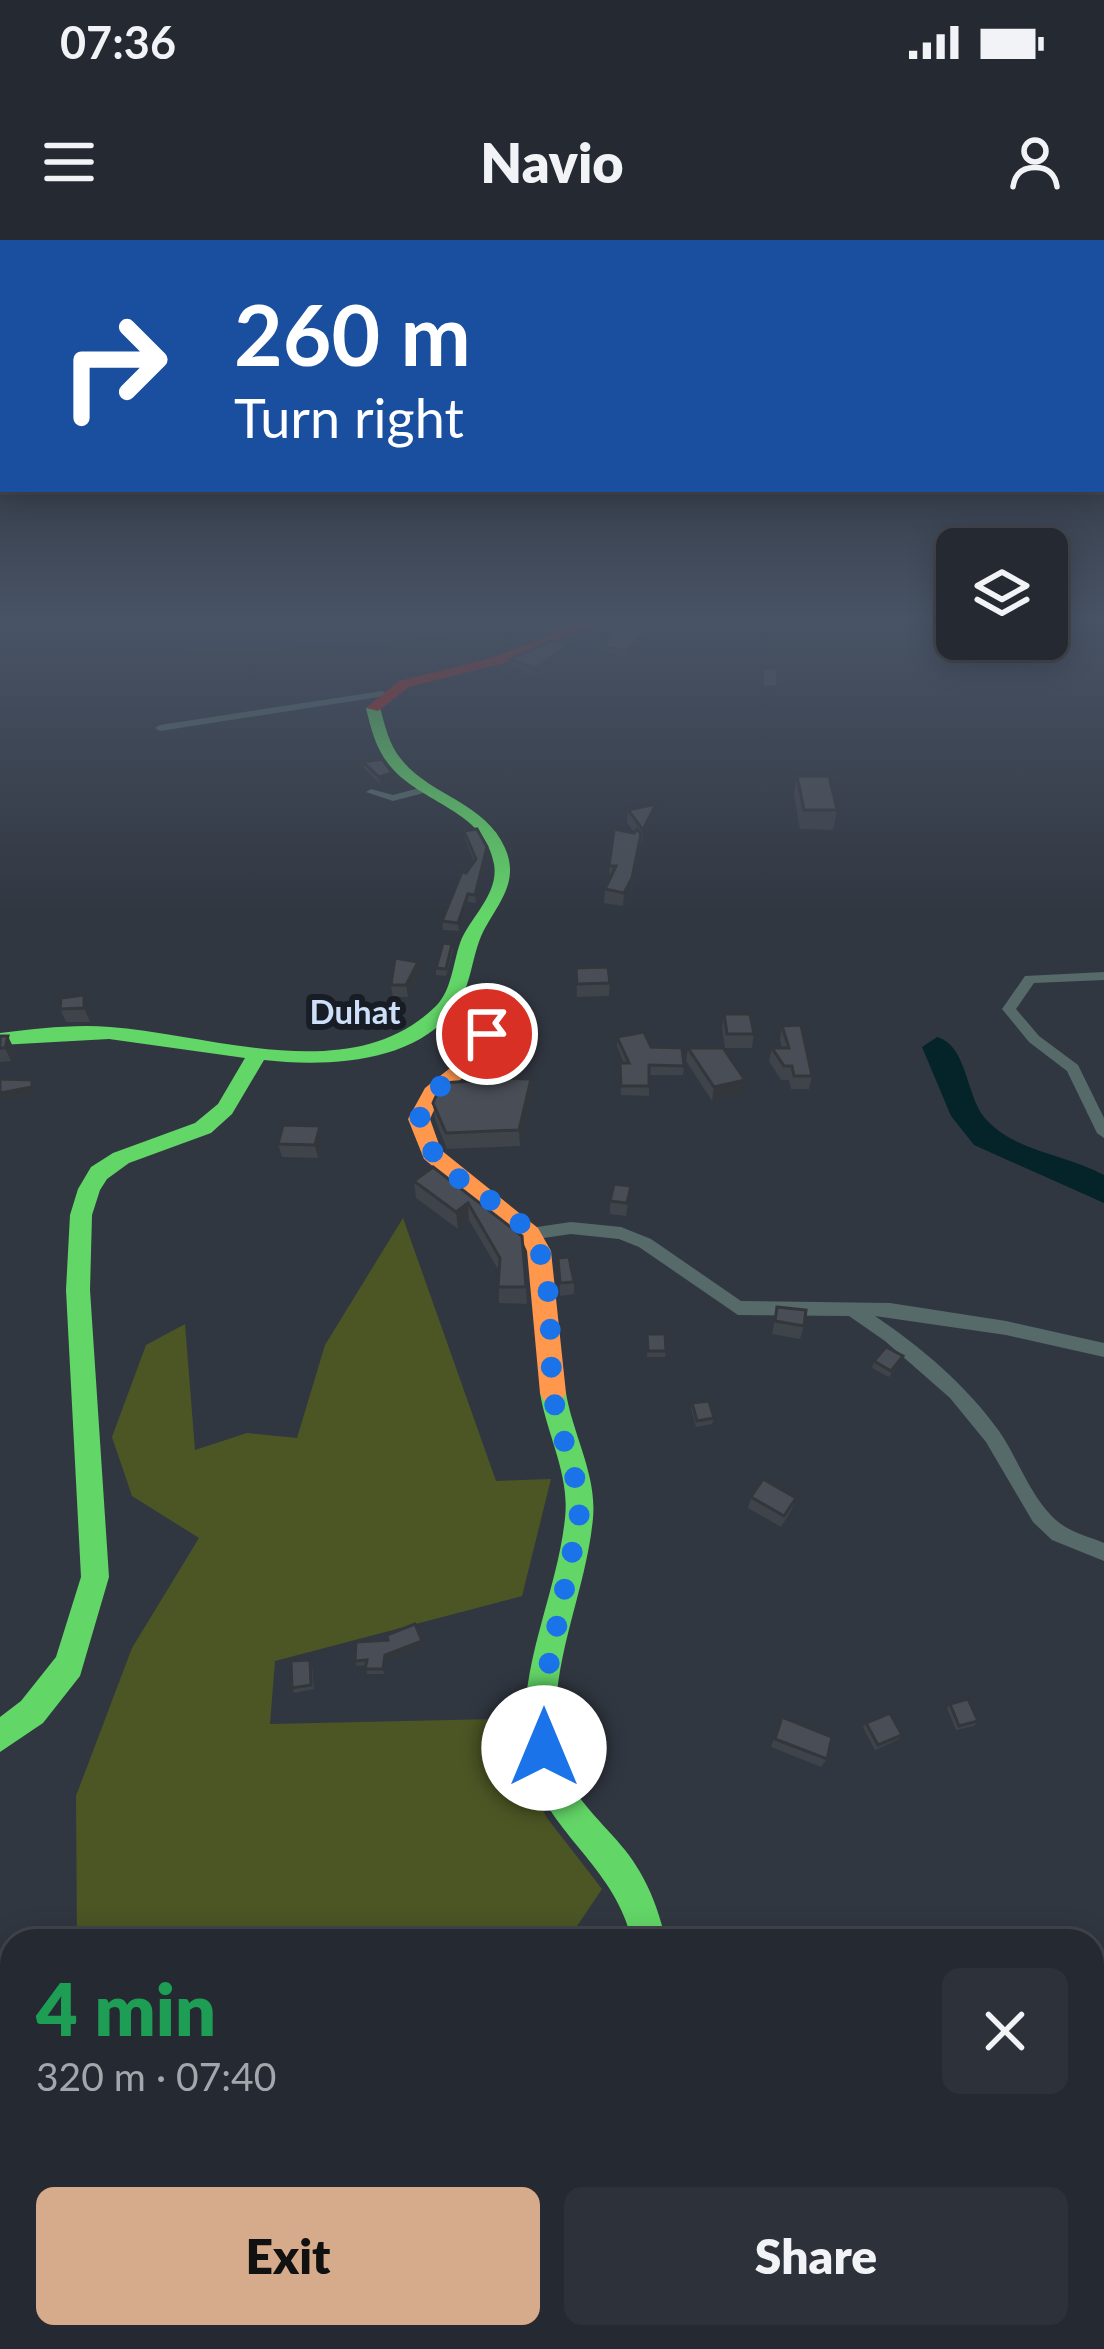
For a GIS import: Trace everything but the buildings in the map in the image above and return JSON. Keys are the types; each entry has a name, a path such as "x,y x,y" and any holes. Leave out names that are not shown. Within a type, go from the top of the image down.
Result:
{"street":[{"path":"160,728 209,720"},
{"path":"0,1039 110,1033 258,1053 333,1054 393,1041 427,1026 454,996 473,933 500,889 504,866 494,833 473,812 410,782 394,762 376,720"},
{"path":"371,792 393,798 427,790"},
{"path":"1104,976 1030,979 1010,1009 1034,1039 1072,1068 1104,1133"},
{"path":"487,1034 489,1047 484,1053 423,1105 423,1137 432,1154 530,1234 543,1266 555,1409 580,1488 579,1519 538,1717 549,1778 634,1885 647,1912 648,1929"},
{"path":"0,1736 32,1712 70,1666 95,1576 78,1249 89,1189 99,1173 121,1158 203,1128 225,1109 258,1053"},
{"path":"530,1234 572,1228 621,1234 645,1243 738,1308 850,1309 970,1322 1104,1350"},
{"path":"850,1309 891,1336 956,1393 992,1436 1040,1516 1060,1534 1104,1552"}],"green space":[{"path":"403,1218 496,1481 551,1479 522,1596 275,1661 270,1724 495,1719 547,1818 602,1889 575,1929 77,1929 76,1796 132,1648 199,1538 132,1496 112,1437 146,1345 185,1324 195,1450 247,1433 297,1438 325,1345"}],"waterway":[{"path":"937,1047 966,1116 985,1137 1104,1191"}],"traffic: fast":[{"path":"0,1039 109,1033 283,1056 327,1056 369,1051 408,1036 442,1011 456,988 473,934 497,893 502,861 485,828 398,766 377,720"},
{"path":"0,1736 32,1712 69,1665 95,1577 78,1290 81,1215 89,1189 99,1173 121,1158 203,1128 225,1109 258,1053"},
{"path":"553,1393 580,1502 542,1693 543,1753 563,1801 630,1885 646,1929"}],"traffic: slow":[{"path":"487,1034 489,1047 432,1093 419,1119 432,1154 530,1234 539,1251 553,1393"}],"district":[{"name":"Duhat","path":"355,1011"}],"route":[{"path":"487,1034 489,1047 432,1093 419,1119 432,1154 530,1234 543,1266 555,1409 580,1488 579,1519 538,1717 544,1748"}]}
